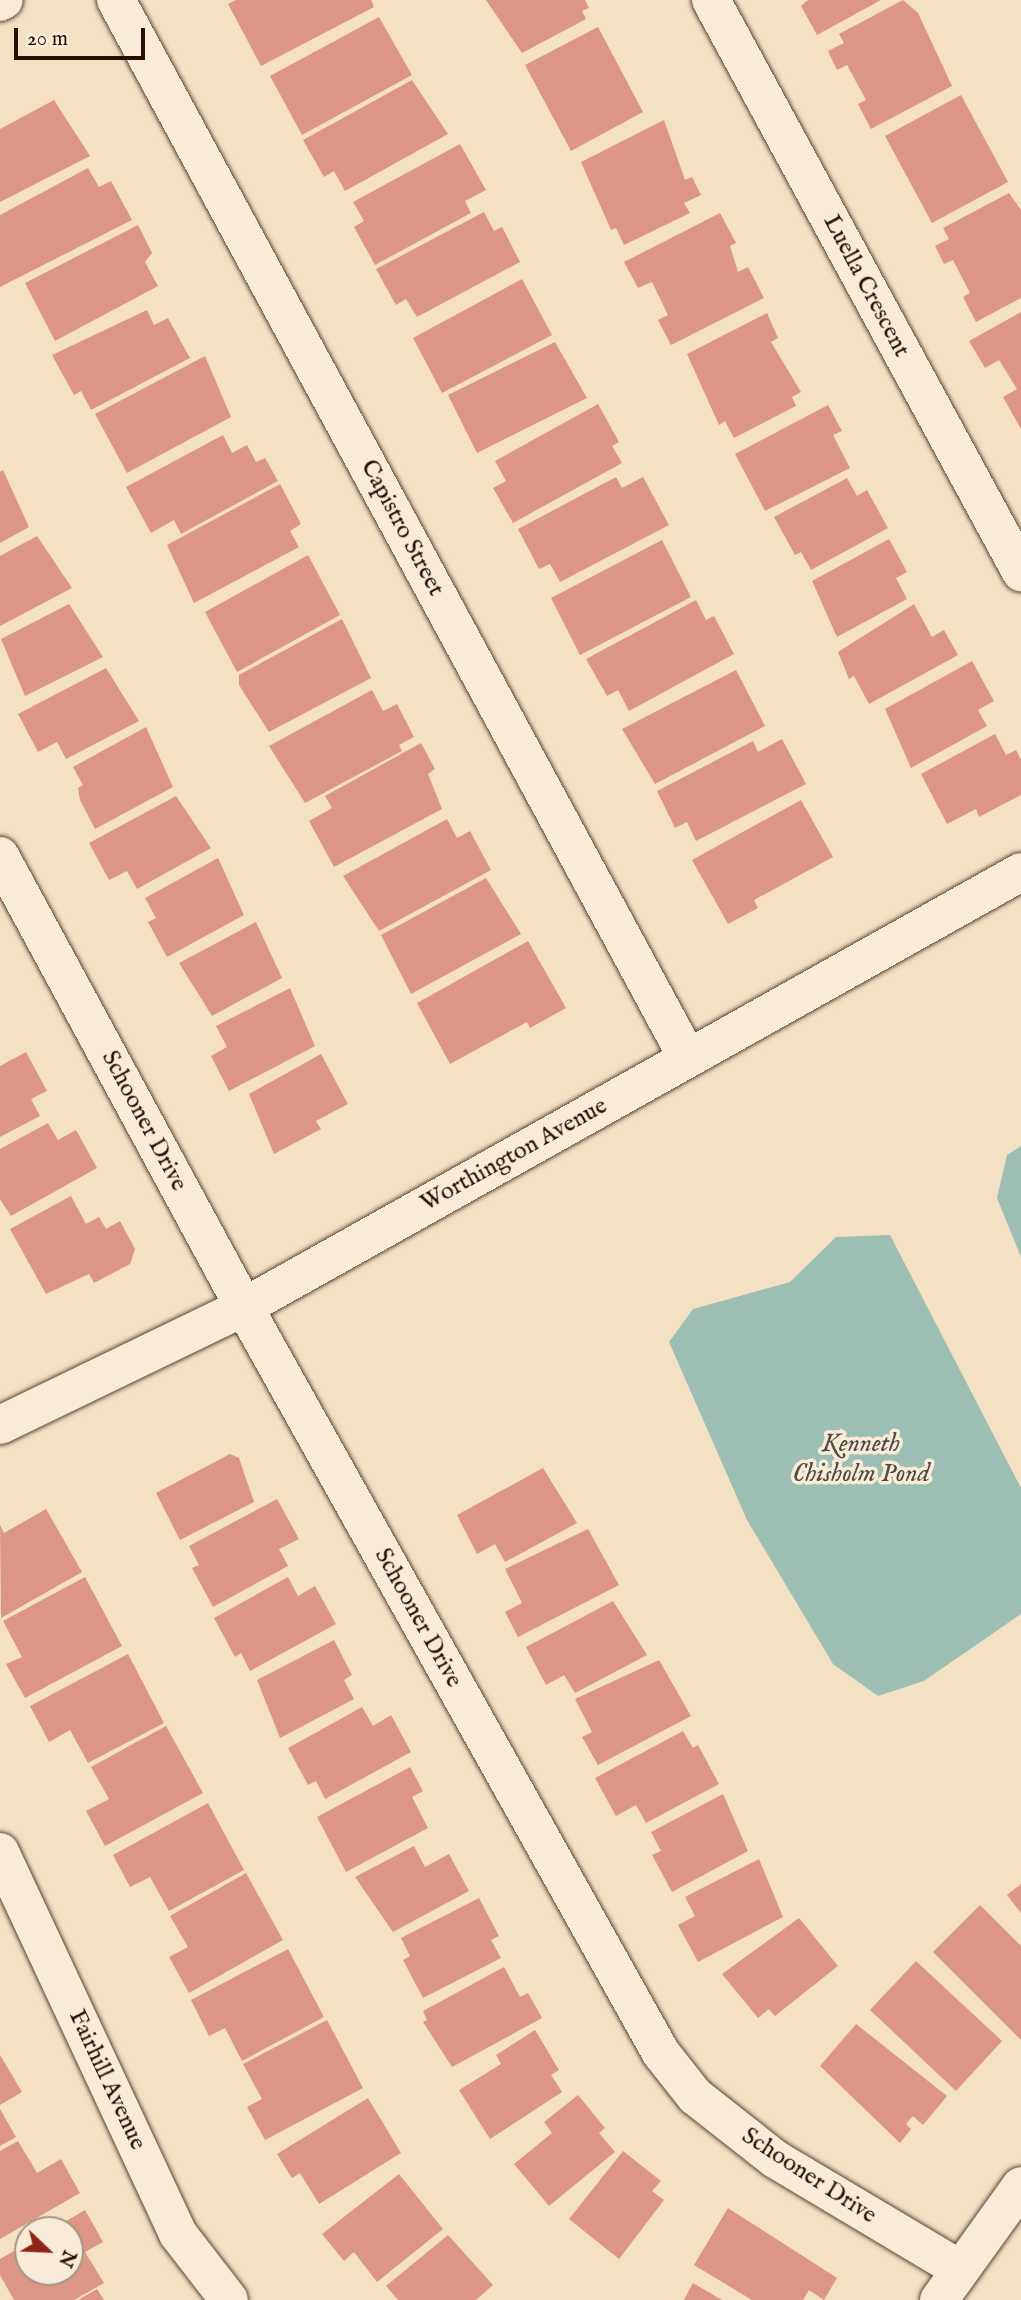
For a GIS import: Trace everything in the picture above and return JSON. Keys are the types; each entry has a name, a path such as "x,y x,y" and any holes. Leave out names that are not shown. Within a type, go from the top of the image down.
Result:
{"street":[{"name":"Capistro Street","path":"116,0 687,1057"},
{"name":"Luella Crescent","path":"711,0 1021,572"},
{"name":"Schooner Drive","path":"0,856 244,1307 661,2053 695,2096 775,2159 949,2284"},
{"name":"Worthington Avenue","path":"0,1425 244,1307 1021,872"},
{"name":"Fairhill Avenue","path":"0,1852 178,2234 229,2300"},
{"path":"949,2284 1021,2186"}],"water":[{"path":"1021,1146 1021,1257 997,1198 1007,1155"},
{"name":"Kenneth Chisholm Pond","path":"890,1235 1021,1488 1021,1614 924,1681 878,1696 833,1664 747,1520 669,1342 693,1309 790,1282 836,1237"}],"building":[{"path":"236,0 371,0 374,7 261,66 228,4"},
{"path":"486,0 585,0 589,8 582,11 586,19 522,53"},
{"path":"808,0 881,0 817,35 801,6"},
{"path":"903,0 918,13 952,86 871,129 858,104 866,100 847,65 837,70 828,51 844,43 839,34"},
{"path":"379,17 412,75 302,135 270,76"},
{"path":"598,27 643,112 571,151 525,65"},
{"path":"412,80 448,134 345,191 334,171 324,177 303,140"},
{"path":"961,95 1008,182 932,223 885,136"},
{"path":"54,100 90,156 0,202 0,129"},
{"path":"664,120 685,180 692,177 701,195 684,203 690,213 624,245 616,228 611,230 581,162"},
{"path":"460,144 486,190 465,201 471,213 375,265 354,227 364,221 353,202"},
{"path":"88,168 99,187 111,181 132,220 0,287 0,215"},
{"path":"1009,193 1021,210 1021,298 976,322 963,297 970,293 953,260 944,264 935,246 949,239 943,228"},
{"path":"484,212 494,231 502,227 520,262 417,317 406,299 396,305 376,269"},
{"path":"720,213 736,243 730,246 738,272 748,267 764,298 671,345 658,320 668,315 652,282 638,288 624,262"},
{"path":"138,225 152,253 145,262 158,286 55,341 25,283"},
{"path":"522,279 552,335 442,393 413,338"},
{"path":"147,310 154,325 168,318 190,358 91,410 81,391 74,395 52,355"},
{"path":"1021,312 1021,429 1003,397 1017,389 999,360 985,368 969,341"},
{"path":"767,313 778,338 771,342 801,392 792,397 796,406 734,438 725,421 719,425 687,354"},
{"path":"555,342 587,398 477,453 448,395"},
{"path":"205,356 231,417 127,473 95,414"},
{"path":"598,404 619,442 612,446 622,463 513,523 493,488 506,481 495,461"},
{"path":"828,405 842,431 833,435 850,468 765,511 735,454"},
{"path":"223,435 232,453 247,445 256,462 265,458 278,481 181,534 174,520 151,533 126,487"},
{"path":"3,470 29,527 0,543 0,472"},
{"path":"616,477 622,488 643,477 669,525 560,582 550,564 539,569 518,529"},
{"path":"847,478 857,496 867,490 888,528 811,570 801,552 795,555 774,517"},
{"path":"280,484 301,524 290,531 299,547 194,603 167,545"},
{"path":"37,536 72,588 0,626 0,556"},
{"path":"889,539 907,572 896,578 907,599 837,637 812,581"},
{"path":"662,540 691,597 580,655 551,598"},
{"path":"308,555 340,615 237,672 205,612"},
{"path":"696,600 706,620 714,616 734,654 629,711 618,690 607,696 586,659"},
{"path":"69,604 103,657 25,696 1,639"},
{"path":"914,604 932,637 944,630 958,655 869,704 854,676 849,679 838,652"},
{"path":"342,619 371,678 269,732 239,685 239,675"},
{"path":"972,661 994,701 978,710 987,726 911,768 885,709"},
{"path":"106,668 139,721 66,759 57,742 38,752 18,714"},
{"path":"736,670 765,726 655,784 622,729"},
{"path":"372,690 383,711 397,704 414,737 399,745 402,751 305,803 269,746"},
{"path":"146,727 173,787 95,829 80,800 78,788 83,785 73,767"},
{"path":"995,734 1006,755 1016,750 1021,760 1021,795 979,817 976,809 947,824 921,774"},
{"path":"782,739 806,784 696,841 687,822 675,828 657,791 753,741 758,752"},
{"path":"421,743 435,769 428,774 442,809 334,867 309,821 332,808 325,796"},
{"path":"176,796 211,848 137,889 127,871 109,880 89,843"},
{"path":"801,800 833,857 754,900 758,908 728,924 692,860"},
{"path":"447,819 457,838 470,831 491,870 379,931 343,876"},
{"path":"218,858 244,915 167,957 148,922 156,918 145,898"},
{"path":"486,878 521,934 411,994 381,935"},
{"path":"256,922 282,978 212,1016 179,963"},
{"path":"528,941 566,1008 530,1028 527,1022 450,1064 417,1003"},
{"path":"290,988 315,1046 229,1091 211,1056 227,1047 216,1026"},
{"path":"26,1052 47,1091 31,1099 40,1116 0,1137 0,1066"},
{"path":"321,1054 348,1104 316,1121 321,1129 274,1154 249,1094"},
{"path":"48,1123 58,1140 76,1130 97,1168 11,1216 0,1199 0,1149"},
{"path":"71,1196 86,1224 99,1217 106,1229 120,1221 135,1249 130,1264 94,1283 89,1274 46,1294 10,1229"},
{"path":"230,1454 239,1458 254,1502 180,1540 156,1493"},
{"path":"543,1468 577,1523 505,1562 495,1544 477,1554 457,1515"},
{"path":"277,1499 299,1539 279,1549 288,1566 213,1607 192,1568 199,1565 189,1546"},
{"path":"46,1509 82,1572 1,1618 0,1525 4,1533"},
{"path":"588,1529 619,1585 518,1637 505,1612 522,1603 505,1569"},
{"path":"85,1577 122,1646 25,1698 6,1664 22,1657 3,1621"},
{"path":"288,1577 298,1596 315,1586 336,1624 250,1671 241,1653 235,1657 214,1618"},
{"path":"613,1601 647,1655 575,1693 564,1675 546,1685 526,1647"},
{"path":"334,1640 352,1675 344,1680 354,1699 280,1738 257,1680"},
{"path":"128,1654 164,1723 88,1763 70,1730 49,1742 30,1706"},
{"path":"659,1660 691,1716 598,1765 582,1737 592,1732 575,1699"},
{"path":"362,1707 373,1726 391,1715 411,1752 325,1799 316,1781 308,1785 288,1748"},
{"path":"166,1726 203,1793 105,1846 86,1811 109,1799 91,1767"},
{"path":"683,1731 693,1748 698,1745 719,1784 646,1823 636,1805 616,1816 595,1778"},
{"path":"410,1767 423,1791 412,1797 428,1828 346,1872 317,1817"},
{"path":"723,1794 748,1851 672,1892 652,1855 661,1851 651,1832"},
{"path":"208,1803 244,1870 169,1911 150,1877 130,1887 113,1855"},
{"path":"414,1846 425,1867 449,1854 469,1891 393,1932 355,1877"},
{"path":"759,1859 783,1917 698,1962 678,1925 695,1916 685,1897"},
{"path":"246,1873 283,1940 189,1993 169,1957 188,1947 170,1916"},
{"path":"1021,1884 1021,1913 1007,1895"},
{"path":"479,1898 499,1936 491,1940 501,1958 423,1998 403,1960 410,1956 401,1938"},
{"path":"980,1905 1021,1946 1021,2040 933,1952"},
{"path":"799,1918 838,1966 775,2016 769,2009 758,2018 722,1974"},
{"path":"288,1949 324,2017 242,2061 225,2028 209,2036 191,2000"},
{"path":"916,1961 1002,2041 956,2091 870,2010"},
{"path":"504,1967 520,1997 528,1993 542,2018 452,2067 423,2022 427,2020 423,2011"},
{"path":"327,2020 363,2088 265,2140 247,2107 262,2099 243,2064"},
{"path":"856,2024 947,2096 923,2125 913,2116 906,2124 911,2129 900,2143 820,2066"},
{"path":"535,2030 559,2070 551,2075 562,2092 490,2139 459,2090 501,2064 496,2055"},
{"path":"0,2055 22,2092 0,2105"},
{"path":"578,2095 605,2128 599,2133 615,2152 549,2206 514,2164 552,2133 544,2122"},
{"path":"368,2098 401,2153 319,2204 300,2173 292,2178 277,2154"},
{"path":"0,2109 16,2137 0,2146"},
{"path":"18,2141 37,2173 61,2159 80,2193 40,2216 14,2216 14,2231 0,2239 0,2151"},
{"path":"623,2151 661,2181 652,2191 664,2200 619,2259 569,2219"},
{"path":"399,2174 443,2229 377,2282 354,2252 344,2261 322,2234"},
{"path":"728,2208 837,2278 824,2300 809,2290 803,2300 752,2300 694,2265"},
{"path":"85,2210 103,2242 85,2252 104,2283 74,2300 14,2300 0,2275 0,2259 14,2251 14,2286 84,2286 84,2216 75,2216"},
{"path":"448,2235 493,2285 476,2300 398,2300 386,2286"},
{"path":"693,2283 722,2300 684,2300"},
{"path":"97,2289 104,2300 78,2300 92,2292"}]}
